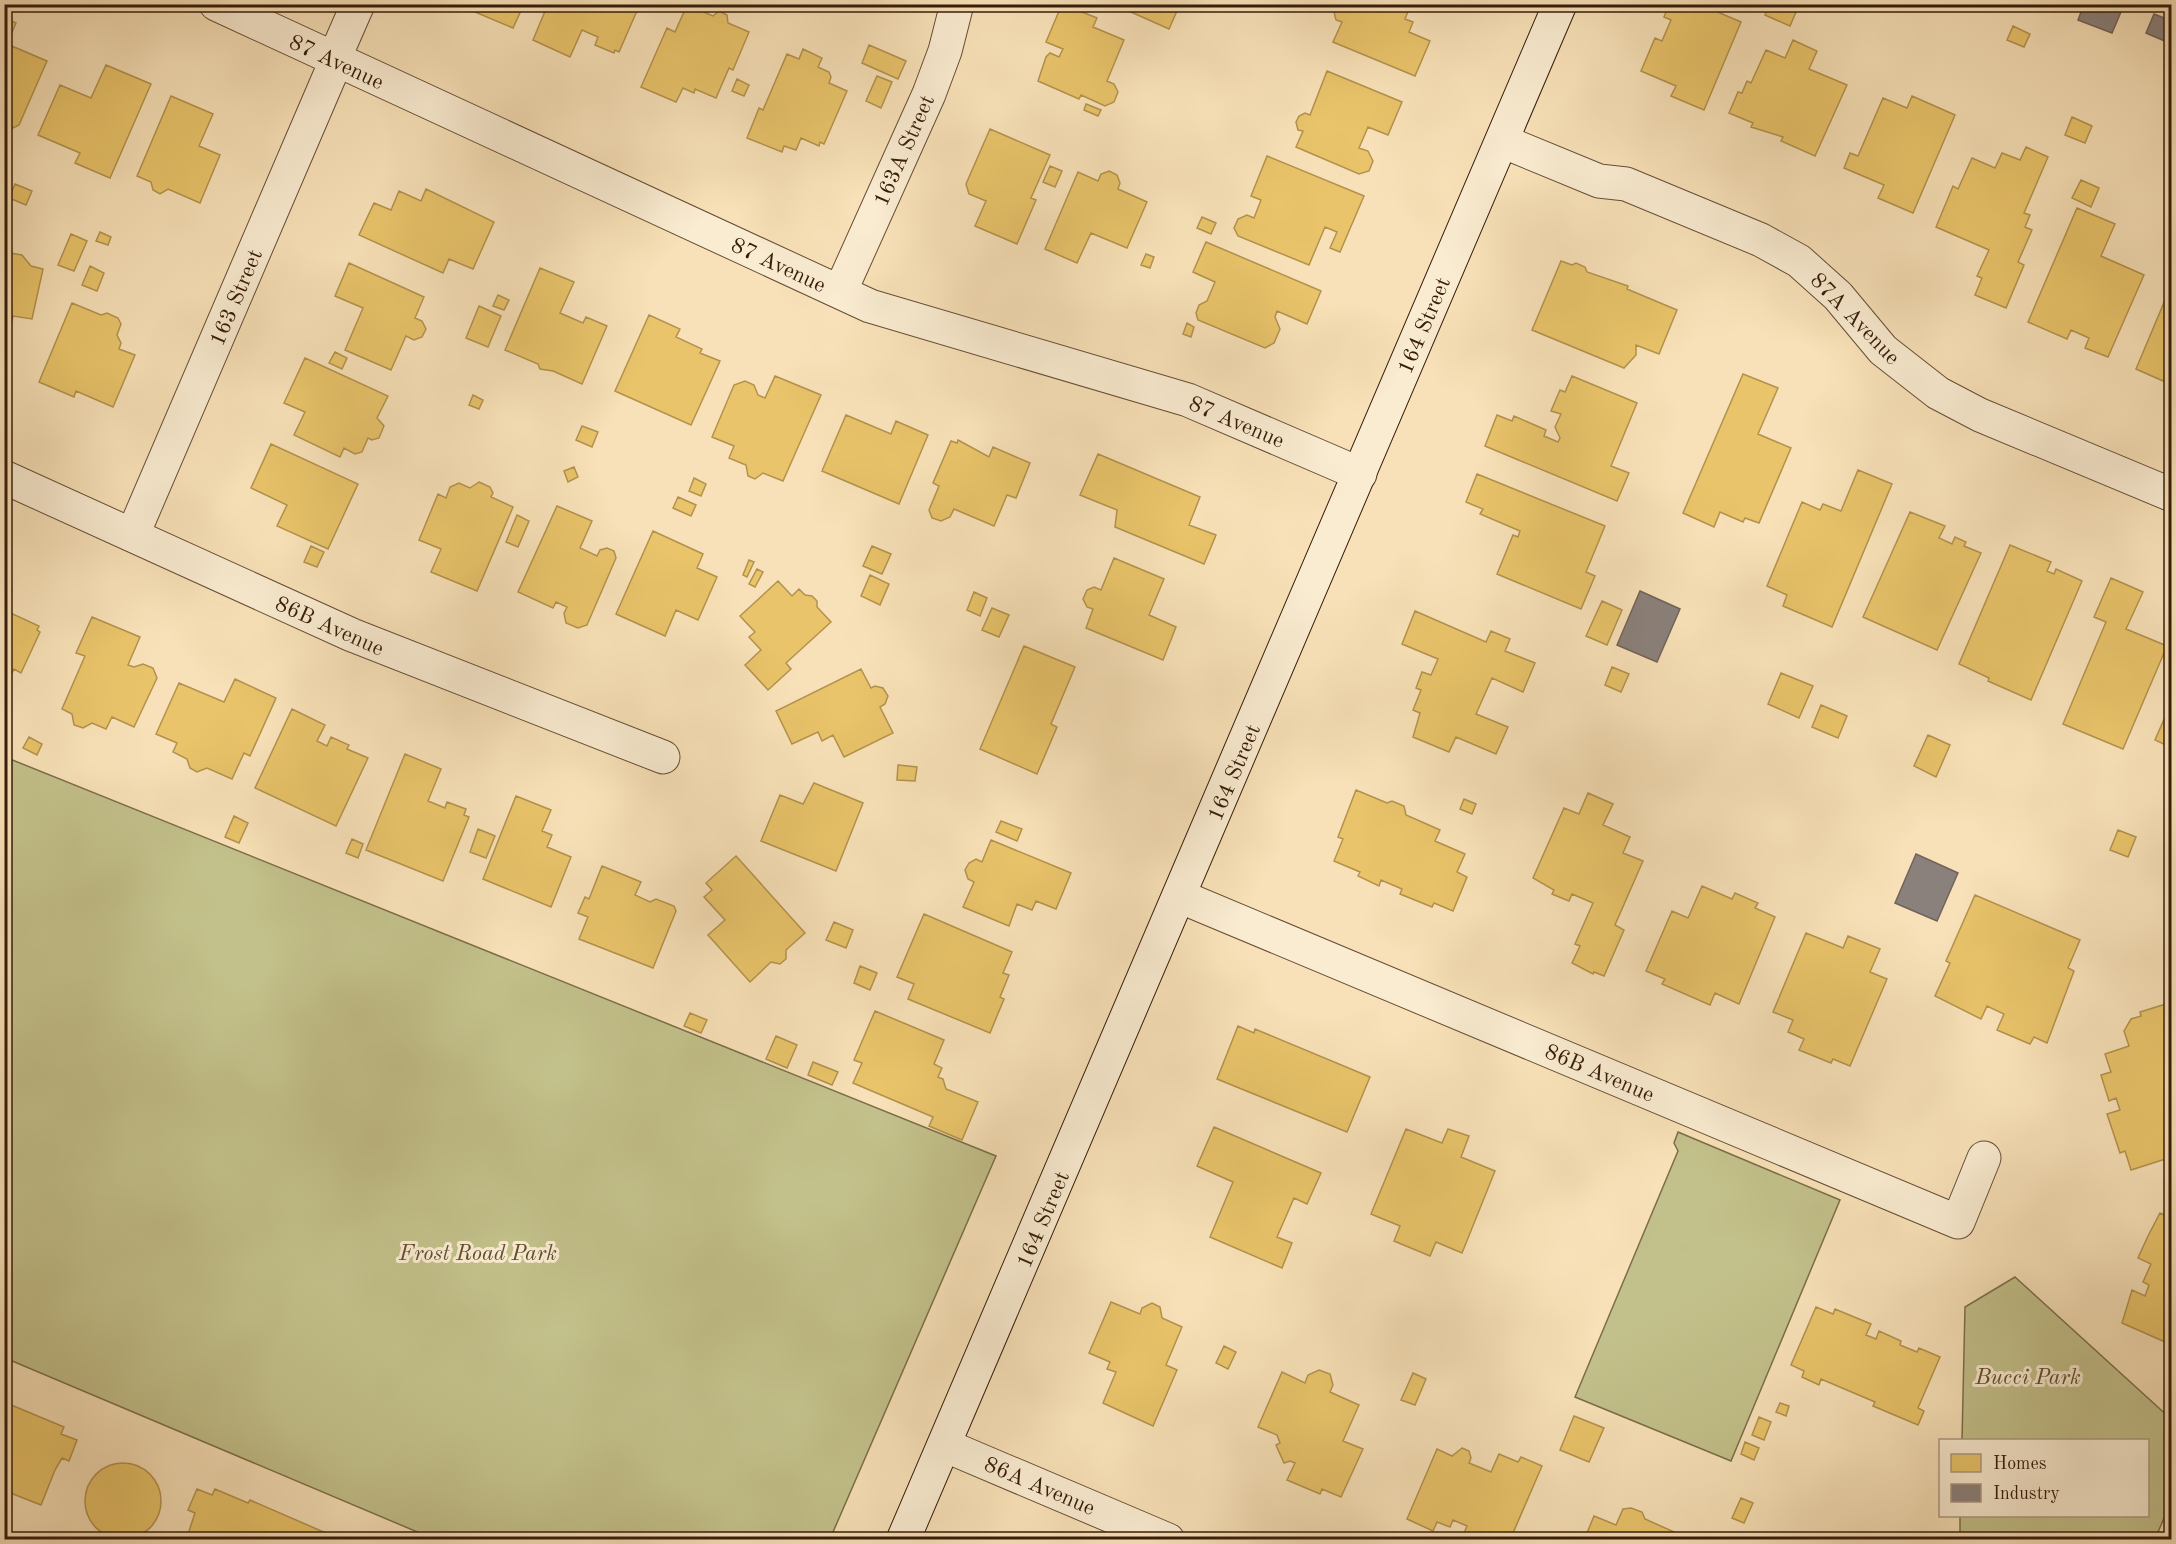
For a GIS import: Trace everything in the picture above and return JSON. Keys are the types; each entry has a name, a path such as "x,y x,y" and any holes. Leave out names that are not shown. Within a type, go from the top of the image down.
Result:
{"street":[{"name":"87 Avenue","path":"216,4 840,292 900,317 1188,400 1360,474"},
{"name":"163 Street","path":"133,534 358,4"},
{"name":"163A Street","path":"840,292 929,94 945,51 957,4"},
{"name":"164 Street","path":"903,1539 1560,4"},
{"name":"87A Avenue","path":"1502,141 1599,181 1626,184 1781,250 1820,278 1854,313 1883,350 1926,386 1980,415 2172,495"},
{"name":"86B Avenue","path":"4,477 403,657 663,757"},
{"name":"86B Avenue","path":"1179,896 1958,1222 1984,1158"},
{"name":"86A Avenue","path":"944,1445 1168,1539"}],"green space":[{"name":"Frost Road Park","path":"5,757 996,1156 830,1539 434,1539 5,1358"},
{"path":"1678,1132 1840,1200 1731,1461 1575,1397 1678,1151 1674,1143"},
{"name":"Bucci Park","path":"2015,1277 2171,1419 2171,1502 2155,1539 1960,1539 1960,1517 2149,1517 2149,1439 1962,1439 1965,1307"}],"building: Homes":[{"path":"470,4 524,4 513,28 468,9"},
{"path":"548,4 640,4 619,52 615,50 614,53 595,45 598,37 582,30 570,57 533,40"},
{"path":"1062,4 1097,18 1093,27 1124,40 1107,81 1114,84 1118,92 1114,102 1105,106 1081,95 1079,99 1038,81 1046,57 1050,53 1059,57 1063,49 1046,42"},
{"path":"1113,4 1180,4 1169,29"},
{"path":"1337,4 1411,4 1405,19 1413,22 1409,32 1430,41 1415,76 1333,42 1342,22 1336,20 1334,12"},
{"path":"1669,4 1699,4 1741,22 1704,110 1671,96 1676,86 1641,71 1655,38 1662,41 1671,20 1664,17"},
{"path":"1769,4 1799,5 1790,26 1765,15"},
{"path":"687,5 713,16 719,11 727,15 728,23 749,32 733,70 729,68 716,98 695,89 694,93 683,88 676,102 641,87 667,28 675,32"},
{"path":"4,18 16,23 7,44 47,61 19,125 13,128 4,124"},
{"path":"2013,26 2030,34 2024,47 2007,40"},
{"path":"1793,40 1817,51 1809,69 1847,85 1815,156 1781,141 1783,137 1751,127 1753,123 1729,113 1738,92 1742,93 1747,81 1751,83 1766,50 1785,58"},
{"path":"869,45 906,61 898,79 862,63"},
{"path":"803,49 822,58 818,67 829,72 831,77 829,83 847,91 824,144 820,142 819,146 801,138 796,150 784,146 782,152 747,138 759,108 763,110 787,54 799,59"},
{"path":"106,65 151,84 110,178 75,163 80,153 38,135 60,85 91,98"},
{"path":"1327,71 1402,102 1388,135 1368,127 1359,148 1368,151 1373,161 1369,171 1359,174 1296,147 1303,131 1298,130 1296,122 1299,116 1305,113 1310,115"},
{"path":"877,76 892,82 881,108 866,101"},
{"path":"737,79 749,85 744,96 732,91"},
{"path":"171,96 213,114 199,146 220,155 200,203 168,189 160,194 153,190 151,182 137,176"},
{"path":"1912,96 1955,115 1913,213 1878,198 1884,185 1844,168 1850,153 1858,156 1883,98 1907,108"},
{"path":"1086,104 1101,110 1098,116 1084,110"},
{"path":"2072,117 2092,126 2085,143 2065,135"},
{"path":"990,129 1050,155 1031,198 1036,200 1017,244 975,226 986,201 969,194 966,184"},
{"path":"2026,147 2048,157 2024,213 2030,215 2025,227 2032,230 2018,262 2024,265 2006,308 1975,295 1982,278 1977,276 1989,250 1936,227 1953,186 1958,189 1972,158 1995,168 2002,153 2020,160"},
{"path":"1267,156 1364,196 1340,252 1330,248 1337,232 1325,227 1309,265 1238,236 1234,228 1238,219 1247,215 1254,218 1261,200 1251,196"},
{"path":"1050,166 1062,171 1055,187 1043,182"},
{"path":"1109,171 1117,175 1120,183 1118,189 1147,202 1127,248 1091,233 1077,263 1045,249 1078,172 1098,181 1101,174"},
{"path":"2081,180 2099,188 2091,207 2072,198"},
{"path":"15,184 32,191 26,205 9,198"},
{"path":"426,189 494,222 473,269 449,259 443,273 359,235 374,203 391,210 399,191 421,201"},
{"path":"2077,208 2115,224 2101,256 2144,275 2108,357 2085,348 2089,338 2071,330 2067,339 2028,322"},
{"path":"1202,217 1216,223 1211,234 1197,228"},
{"path":"100,232 111,237 108,245 96,241"},
{"path":"71,234 87,241 74,271 58,265"},
{"path":"1206,242 1321,291 1307,324 1277,311 1275,317 1280,329 1274,343 1265,348 1198,320 1196,313 1199,305 1207,301 1215,282 1193,272"},
{"path":"4,252 22,255 31,266 43,269 32,319 13,316 8,342 4,341"},
{"path":"1146,254 1154,257 1150,268 1141,265"},
{"path":"1561,261 1572,265 1576,263 1585,267 1587,272 1628,286 1627,289 1677,310 1659,354 1636,345 1636,355 1624,368 1532,330"},
{"path":"349,263 424,297 415,318 422,321 426,329 422,337 414,340 406,336 391,370 345,350 363,308 335,296"},
{"path":"90,266 104,273 97,291 82,285"},
{"path":"540,268 574,282 560,313 583,323 586,317 607,326 582,384 553,371 540,369 538,364 505,350"},
{"path":"2168,293 2172,294 2170,384 2136,369"},
{"path":"498,295 509,300 504,310 493,306"},
{"path":"72,303 101,315 107,313 118,318 121,324 117,335 121,343 119,349 135,355 113,407 76,391 74,397 39,382"},
{"path":"479,306 501,316 488,347 466,338"},
{"path":"649,315 680,329 676,337 702,349 700,353 720,361 691,425 615,391"},
{"path":"1187,323 1194,327 1191,337 1183,334"},
{"path":"335,352 347,358 342,369 329,363"},
{"path":"305,358 388,396 377,418 384,426 379,438 372,440 368,438 362,452 355,454 344,448 340,457 294,435 305,412 284,403"},
{"path":"1743,374 1778,388 1758,434 1791,448 1759,523 1745,518 1743,522 1720,512 1714,527 1683,513"},
{"path":"775,376 821,395 783,481 763,473 755,479 748,476 746,465 729,458 734,446 712,437 734,385 745,381 754,385 758,395 765,398"},
{"path":"1572,376 1637,403 1611,466 1629,473 1617,501 1485,446 1497,415 1512,421 1514,416 1546,430 1544,436 1558,442 1560,438 1555,427 1561,414 1551,411 1560,390 1565,392"},
{"path":"473,395 483,400 479,409 469,405"},
{"path":"846,415 891,434 896,421 928,435 899,504 822,471"},
{"path":"582,426 598,432 592,447 576,440"},
{"path":"958,440 989,457 993,447 1030,463 1016,498 1007,495 994,526 954,509 950,517 941,521 932,518 929,510 939,486 933,483 951,441 957,443"},
{"path":"271,444 358,484 328,549 277,526 287,505 251,488"},
{"path":"1098,454 1200,497 1189,525 1216,535 1204,564 1115,527 1117,510 1080,495"},
{"path":"574,467 578,477 568,482 564,471"},
{"path":"1858,470 1892,484 1832,627 1783,606 1787,595 1767,586 1802,502 1820,510 1823,504 1841,511"},
{"path":"1477,474 1605,526 1586,572 1595,576 1581,609 1497,574 1513,535 1518,537 1520,531 1480,514 1483,509 1466,502"},
{"path":"694,478 706,484 701,496 689,491"},
{"path":"479,482 490,487 493,493 491,497 513,507 477,591 431,572 441,549 419,540 438,494 446,498 450,487 459,483 470,488"},
{"path":"678,497 696,505 691,516 673,508"},
{"path":"557,506 592,521 580,548 597,556 600,550 607,548 614,551 616,558 587,625 578,628 566,623 564,613 567,607 556,602 553,608 518,592"},
{"path":"1910,512 1945,526 1939,538 1952,544 1955,537 1966,542 1964,546 1981,553 1937,650 1863,617"},
{"path":"517,515 529,521 518,547 506,542"},
{"path":"653,531 703,554 697,568 717,577 698,620 676,610 665,636 616,614"},
{"path":"2010,545 2051,562 2047,571 2054,574 2056,569 2082,581 2031,700 1988,681 1989,678 1959,664"},
{"path":"311,546 324,552 317,567 304,562"},
{"path":"872,546 891,554 882,574 863,566"},
{"path":"1114,558 1164,579 1149,615 1176,627 1163,660 1086,628 1093,609 1087,607 1083,599 1087,590 1094,587 1101,590"},
{"path":"749,560 754,562 747,577 743,575"},
{"path":"757,569 763,572 755,587 749,584"},
{"path":"870,575 889,584 880,605 861,596"},
{"path":"2111,578 2143,592 2126,629 2167,646 2123,749 2063,724 2106,622 2094,617"},
{"path":"778,581 792,596 799,589 805,595 812,596 817,601 817,607 831,622 786,663 791,669 768,690 745,665 761,650 749,637 755,632 740,616"},
{"path":"4,586 12,590 4,606"},
{"path":"974,592 987,598 980,616 967,610"},
{"path":"1602,601 1622,610 1607,645 1586,636"},
{"path":"992,608 1009,615 999,637 982,630"},
{"path":"4,610 39,626 37,630 40,632 21,673 14,669 5,687"},
{"path":"1415,611 1486,642 1491,631 1510,639 1505,651 1535,663 1523,692 1492,678 1476,714 1508,727 1496,754 1456,737 1449,752 1413,737 1420,713 1413,710 1421,690 1416,688 1422,672 1431,675 1438,659 1402,644"},
{"path":"92,617 140,637 128,665 134,667 143,664 153,668 157,678 134,727 112,717 106,729 92,723 83,728 74,725 72,714 62,709 85,656 76,653"},
{"path":"1024,646 1075,667 1051,724 1057,727 1037,774 980,749"},
{"path":"1612,667 1629,674 1621,692 1605,685"},
{"path":"861,669 871,688 875,686 883,688 888,696 885,704 880,707 893,733 844,757 833,735 822,741 818,732 792,744 776,711"},
{"path":"1781,673 1813,686 1799,718 1768,704"},
{"path":"235,679 276,698 250,756 244,753 232,779 207,768 197,772 190,768 187,759 173,752 177,743 156,734 179,683 224,702"},
{"path":"2172,701 2172,753 2168,751 2170,747 2155,740"},
{"path":"1821,705 1847,716 1838,738 1812,727"},
{"path":"292,709 325,725 317,741 327,746 331,737 349,745 347,749 368,758 336,826 255,788"},
{"path":"1928,735 1950,745 1936,777 1914,766"},
{"path":"29,737 42,744 37,755 23,748"},
{"path":"405,754 441,769 428,801 445,808 447,802 466,809 464,815 469,817 443,881 366,850"},
{"path":"898,765 917,767 915,781 897,780"},
{"path":"814,783 863,803 836,871 761,841 780,795 803,804"},
{"path":"1356,790 1387,803 1392,801 1404,806 1406,815 1440,830 1435,841 1465,854 1457,872 1467,877 1453,911 1434,903 1432,907 1400,894 1402,889 1381,880 1379,886 1358,876 1360,872 1334,861 1343,839 1338,837"},
{"path":"1588,793 1613,804 1603,825 1630,837 1623,853 1643,861 1615,925 1624,930 1604,976 1594,972 1593,974 1572,963 1580,946 1575,944 1593,903 1572,894 1569,901 1552,894 1554,890 1533,878 1564,808 1579,814"},
{"path":"516,796 551,810 542,831 552,835 547,847 571,857 551,907 483,879"},
{"path":"1464,799 1476,804 1472,814 1460,809"},
{"path":"234,816 248,823 239,843 225,837"},
{"path":"1001,821 1022,829 1017,841 996,832"},
{"path":"478,829 495,836 486,858 470,852"},
{"path":"2118,830 2136,837 2128,857 2110,850"},
{"path":"352,839 363,844 358,858 346,853"},
{"path":"991,840 1071,873 1056,909 1036,901 1032,910 1017,904 1009,926 963,907 974,882 968,879 965,870 969,863 976,859 982,862"},
{"path":"736,856 805,933 786,950 786,959 780,964 771,962 750,982 708,935 725,920 704,897 712,890 706,883"},
{"path":"602,866 641,882 635,895 650,902 656,899 674,906 676,911 653,968 579,939 588,917 578,913 585,897 589,899"},
{"path":"1702,886 1732,899 1735,893 1758,903 1755,908 1775,917 1739,1004 1715,993 1710,1005 1662,984 1665,979 1646,971 1672,911 1688,918"},
{"path":"1975,895 2080,940 2068,968 2074,971 2047,1043 2034,1037 2030,1044 1997,1030 2004,1014 1987,1006 1981,1019 1935,996 1950,963 1946,961"},
{"path":"924,914 1012,952 1003,973 1009,975 1000,997 1004,999 990,1033 908,999 914,984 897,977"},
{"path":"834,922 853,930 846,948 826,940"},
{"path":"1806,933 1843,948 1848,936 1880,949 1870,972 1887,979 1850,1066 1833,1059 1831,1063 1799,1050 1804,1039 1788,1032 1793,1020 1773,1012"},
{"path":"860,966 877,973 870,990 854,983"},
{"path":"2169,1003 2172,1010 2172,1157 2131,1170 2125,1151 2120,1153 2107,1114 2120,1110 2116,1098 2109,1101 2101,1075 2111,1072 2105,1054 2129,1046 2124,1031 2131,1019 2141,1016 2140,1012"},
{"path":"875,1011 944,1040 934,1064 942,1068 938,1077 943,1079 946,1089 978,1102 962,1140 929,1126 933,1117 853,1083 862,1063 854,1060"},
{"path":"690,1013 707,1020 701,1033 684,1026"},
{"path":"1238,1026 1254,1033 1255,1029 1370,1077 1347,1132 1217,1079"},
{"path":"776,1036 797,1045 787,1068 766,1059"},
{"path":"813,1062 838,1072 832,1085 808,1075"},
{"path":"1214,1127 1321,1173 1307,1204 1294,1198 1277,1237 1292,1243 1282,1268 1210,1237 1233,1182 1197,1166"},
{"path":"1406,1129 1442,1143 1448,1129 1469,1136 1461,1157 1495,1171 1462,1253 1436,1242 1430,1256 1394,1241 1400,1226 1371,1214"},
{"path":"2172,1212 2172,1345 2122,1323 2132,1290 2145,1296 2149,1285 2143,1282 2151,1264 2138,1258 2160,1213 2169,1217"},
{"path":"1111,1302 1140,1314 1142,1308 1152,1303 1160,1307 1162,1318 1182,1327 1166,1365 1177,1370 1153,1426 1103,1403 1116,1372 1107,1369 1110,1362 1089,1353"},
{"path":"1816,1307 1833,1314 1835,1309 1871,1324 1866,1335 1876,1339 1879,1331 1901,1341 1900,1345 1917,1352 1919,1348 1940,1357 1918,1408 1924,1411 1918,1425 1873,1406 1875,1402 1821,1379 1819,1385 1802,1377 1804,1371 1791,1365"},
{"path":"1224,1346 1236,1352 1228,1369 1216,1363"},
{"path":"1319,1370 1330,1374 1333,1385 1330,1392 1359,1405 1343,1441 1363,1449 1341,1497 1322,1489 1320,1494 1287,1480 1295,1463 1290,1461 1284,1463 1276,1445 1280,1443 1277,1435 1258,1427 1282,1372 1305,1383 1308,1375"},
{"path":"1413,1373 1426,1379 1415,1405 1401,1400"},
{"path":"4,1402 64,1427 61,1434 77,1440 69,1461 62,1458 55,1470 41,1505 8,1492 4,1501"},
{"path":"1780,1403 1789,1406 1786,1416 1776,1412"},
{"path":"1574,1416 1604,1428 1589,1462 1560,1450"},
{"path":"1759,1417 1771,1422 1764,1440 1752,1435"},
{"path":"1745,1442 1759,1448 1754,1460 1741,1454"},
{"path":"1462,1448 1469,1451 1471,1458 1469,1463 1491,1472 1499,1454 1518,1462 1521,1457 1542,1466 1510,1540 1461,1540 1467,1526 1453,1520 1450,1527 1437,1522 1433,1531 1407,1519 1437,1449 1452,1456"},
{"path":"123,1463 137,1466 150,1474 158,1487 161,1501 158,1515 150,1528 137,1536 123,1539 109,1536 96,1528 88,1515 85,1501 88,1487 96,1474 109,1466"},
{"path":"197,1489 212,1495 215,1489 248,1503 250,1500 342,1540 186,1540 195,1513 188,1510"},
{"path":"1741,1498 1753,1503 1744,1523 1732,1518"},
{"path":"1631,1508 1642,1512 1645,1519 1683,1536 1682,1540 1584,1540 1594,1516 1616,1525 1623,1509"}],"building: Industry":[{"path":"2084,4 2102,4 2121,12 2112,33 2078,20"},
{"path":"2154,14 2172,21 2172,44 2146,33"},
{"path":"1640,591 1680,609 1657,662 1617,645"},
{"path":"1916,854 1958,873 1937,921 1895,903"}]}
